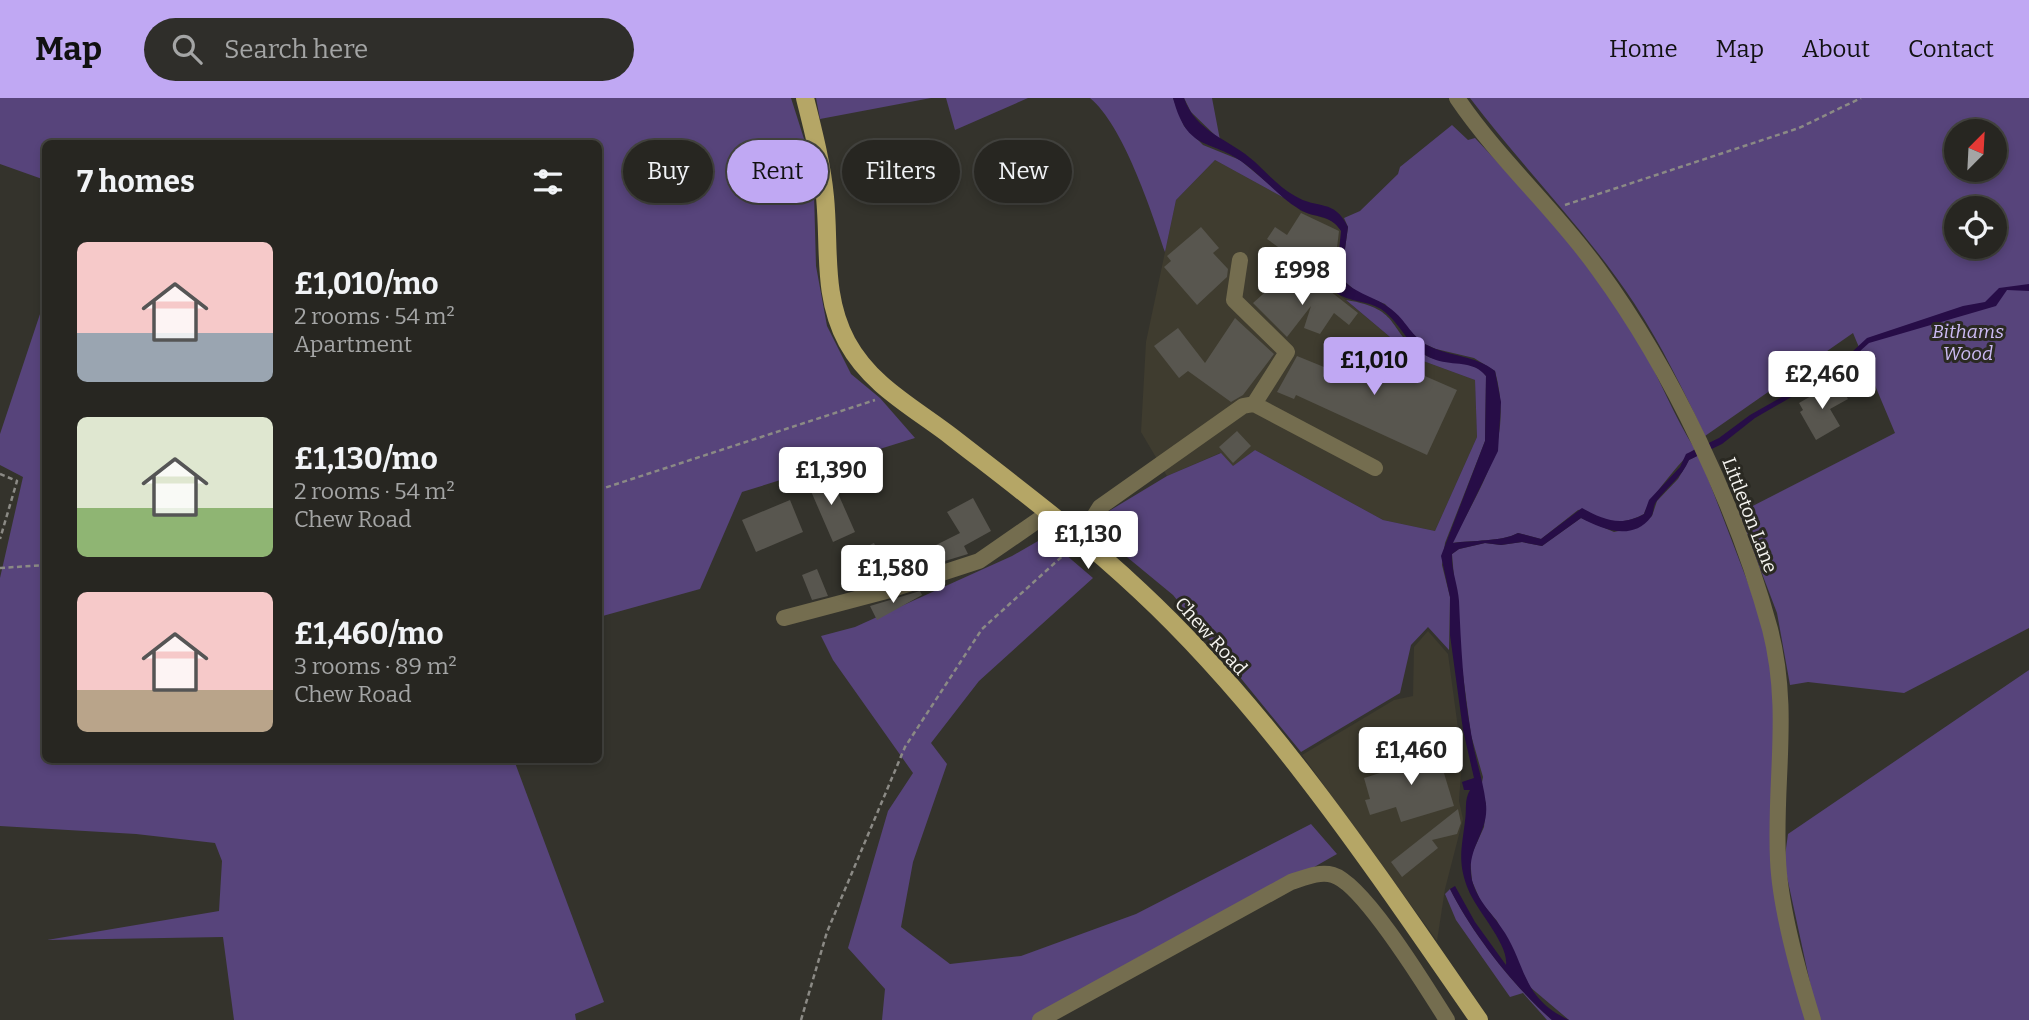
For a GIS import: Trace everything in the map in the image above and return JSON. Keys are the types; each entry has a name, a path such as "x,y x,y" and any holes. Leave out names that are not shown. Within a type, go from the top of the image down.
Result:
{"main road":[{"name":"Chew Road","path":"805,98 822,176 827,268 837,320 863,368 891,394 950,436 1080,540 1141,591 1180,631 1269,733 1330,810 1479,1020"}],"street":[{"name":"Littleton Lane","path":"1457,98 1514,170 1553,209 1640,329 1717,483 1770,629 1783,696 1778,861 1813,1020"},
{"path":"1240,260 1234,300 1287,352 1254,404"},
{"path":"1080,540 1100,506 1243,406 1254,404 1375,468"},
{"path":"784,618 890,590 979,561 1047,514"},
{"path":"1040,1020 1291,882 1317,874 1335,875 1355,890 1410,962 1447,1020"}],"path":[{"path":"1553,209 1798,128 1861,98"},
{"path":"602,489 891,394"},
{"path":"0,474 17,481 0,539"},
{"path":"801,1020 827,932 905,747 982,629 1080,540"},
{"path":"0,568 42,565"}],"shaded area":[{"path":"1173,98 1184,98 1189,110 1205,128 1245,154 1289,192 1303,200 1331,208 1343,218 1348,227 1341,278 1347,284 1391,309 1423,343 1437,350 1479,362 1495,371 1501,402 1498,451 1453,543 1495,539 1518,533 1541,539 1582,508 1613,520 1636,518 1644,514 1649,500 1680,467 1686,454 1719,438 1750,415 1837,366 1867,338 1963,306 1985,302 1999,288 2029,284 2029,291 2007,290 1996,306 1869,343 1840,369 1755,418 1722,444 1689,460 1656,502 1651,517 1635,529 1607,529 1581,518 1542,546 1522,542 1501,545 1485,543 1459,549 1452,554 1459,601 1466,700 1486,804 1484,824 1472,859 1474,888 1505,933 1534,993 1554,1012 1569,1020 1552,1020 1523,992 1482,941 1450,889 1455,886 1475,922 1506,965 1502,947 1472,897 1462,871 1466,801 1470,790 1464,790 1462,782 1474,778 1463,730 1450,635 1450,597 1441,556 1485,441 1486,376 1469,365 1443,362 1426,356 1381,309 1335,292 1341,231 1337,225 1299,209 1245,164 1193,136 1179,116"},
{"path":"1215,160 1288,200 1301,211 1333,221 1342,231 1336,292 1415,358 1475,380 1477,437 1435,531 1383,520 1255,450 1233,467 1220,453 1167,476 1141,432 1146,342 1176,200"},
{"path":"1428,631 1448,654 1462,758 1459,801 1463,819 1445,889 1437,941 1302,755 1394,700 1413,696 1414,647"}],"green space":[{"path":"0,98 791,98 804,140 727,140 727,203 814,203 816,266 827,326 851,374 880,398 915,438 742,492 700,589 602,616 602,140 42,140 42,179 0,164"},
{"path":"816,98 931,98 820,119"},
{"path":"946,98 1028,98 955,130"},
{"path":"1090,98 1173,98 1184,126 1203,145 1240,160 1288,200 1215,160 1176,200 1165,252 1125,148 1114,128"},
{"path":"1184,98 1212,98 1220,140 1191,112"},
{"name":"Bithams Wood","path":"1470,98 2029,98 2029,628 1904,693 1808,682 1790,685 1777,613 1739,513 1895,433 1853,333 1705,436 1663,352 1634,303 1575,225"},
{"path":"1452,125 1468,140 1475,138 1544,213 1586,265 1643,349 1695,449 1652,499 1644,514 1628,520 1610,521 1578,510 1541,539 1518,533 1495,539 1452,543 1484,481 1498,440 1500,396 1495,371 1474,358 1436,349 1420,342 1385,304 1359,294 1341,278 1348,227 1344,218 1360,211 1398,174 1400,167"},
{"path":"1346,300 1364,304 1386,315 1411,346 1423,354 1481,370 1486,376 1485,441 1445,543 1442,565 1450,597 1449,650 1428,627 1411,645 1400,693 1301,752 1173,595 1103,534 1104,521 1109,511 1167,476 1221,453 1233,466 1255,450 1383,520 1435,531 1477,437 1475,380 1415,358"},
{"path":"42,308 42,763 515,763 604,1002 575,1014 576,1020 234,1020 223,937 47,940 219,911 222,861 215,843 136,834 0,826 0,578 23,477 0,465 0,434"},
{"path":"1699,455 1758,609 1779,700 1774,837 1807,1020 1569,1020 1530,987 1497,921 1481,902 1472,881 1470,858 1484,827 1486,804 1481,788 1483,777 1471,735 1461,660 1452,554 1459,549 1485,543 1501,545 1522,542 1542,546 1581,518 1614,532 1637,527 1652,516 1657,501 1678,479 1689,460"},
{"path":"1045,537 1093,578 979,681 931,743 947,764 913,862 901,927 950,964 1021,956 1136,914 1311,824 1337,854 1046,1020 882,1020 885,989 848,948 888,811 913,773 833,660 821,636 855,627 1012,556"},
{"path":"2029,670 2029,1020 1821,1020 1815,1006 1784,863 1788,834"},
{"path":"1450,889 1495,959 1552,1020 1547,1020 1523,993 1510,997 1456,920 1445,894"}],"building":[{"path":"1301,213 1339,231 1336,256 1320,277 1267,239 1275,227 1287,235"},
{"path":"1201,227 1219,248 1213,253 1228,269 1227,277 1197,305 1164,267 1171,261 1167,256"},
{"path":"1282,277 1303,298 1316,280 1358,313 1349,325 1334,313 1320,334 1304,328 1311,306 1287,337 1253,303"},
{"path":"1235,318 1274,354 1243,395 1231,402 1188,371 1179,378 1154,346 1178,328 1205,363"},
{"path":"1332,350 1374,367 1379,356 1457,390 1427,455 1296,395 1294,399 1277,392 1297,356 1324,367"},
{"path":"1840,385 1848,399 1830,409 1840,426 1816,440 1800,412 1803,410 1799,403 1825,388 1827,392"},
{"path":"1237,431 1251,446 1233,463 1219,447"},
{"path":"829,473 855,532 833,542 807,482"},
{"path":"973,498 991,531 964,546 968,554 935,564 930,552 938,548 936,545 960,533 947,512"},
{"path":"790,500 803,532 756,552 742,520"},
{"path":"874,543 888,574 909,564 913,571 867,585 855,560 860,558 857,551"},
{"path":"817,569 828,596 812,600 802,575"},
{"path":"920,591 922,595 877,620 870,606"},
{"path":"1444,748 1451,768 1443,770 1454,806 1401,822 1396,807 1370,815 1365,800 1370,799 1364,778 1386,771 1386,765"},
{"path":"1458,809 1461,823 1457,834 1432,840 1438,848 1402,877 1391,862"}]}
